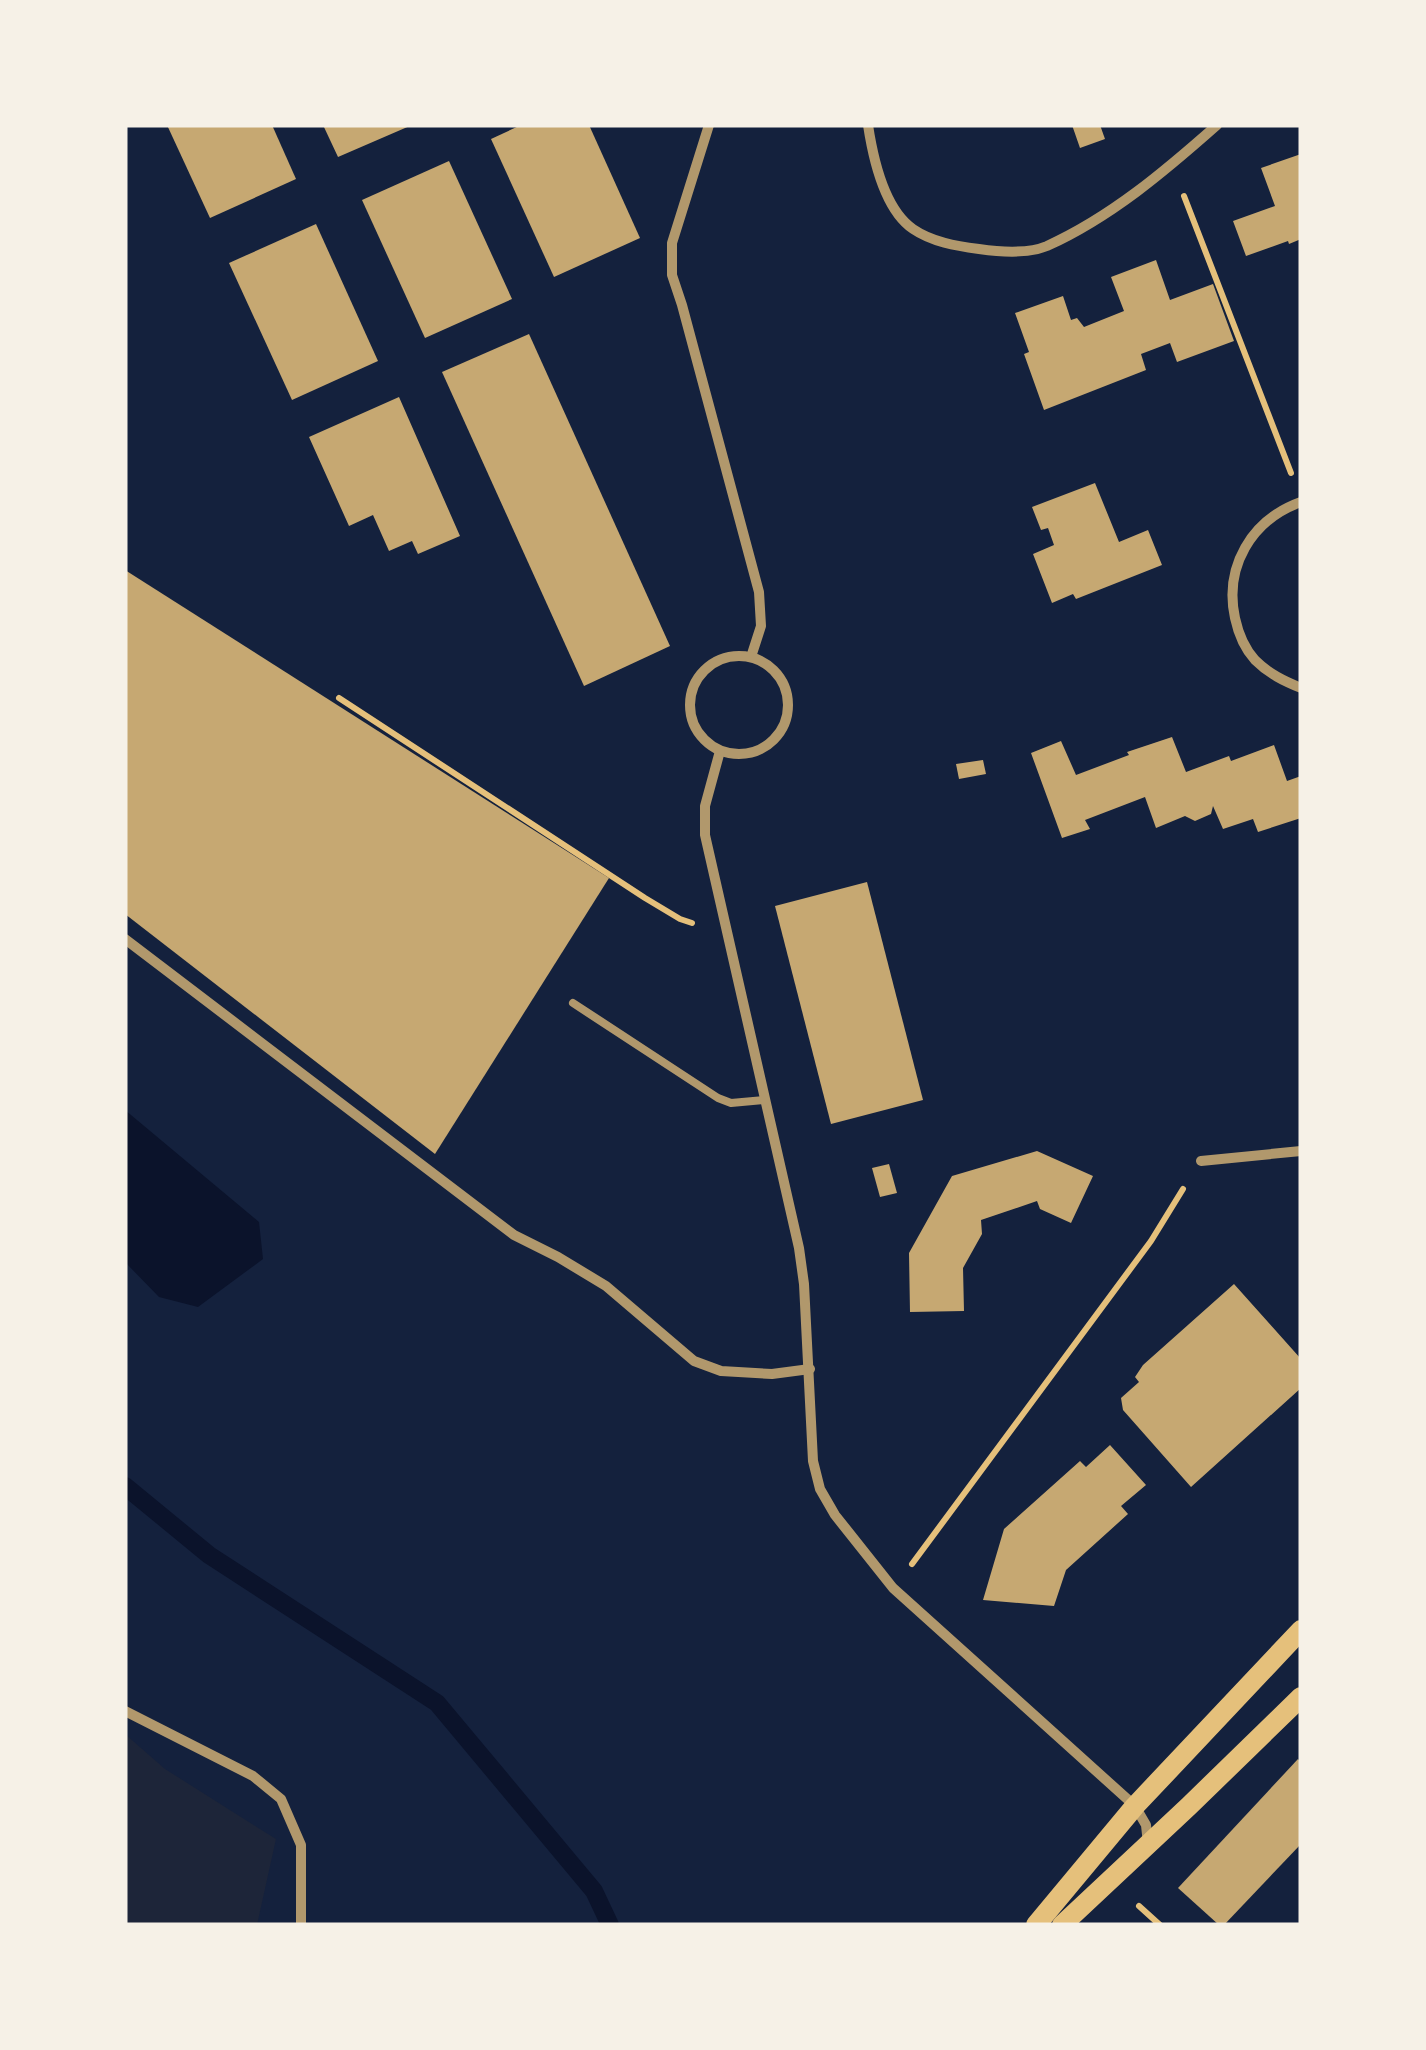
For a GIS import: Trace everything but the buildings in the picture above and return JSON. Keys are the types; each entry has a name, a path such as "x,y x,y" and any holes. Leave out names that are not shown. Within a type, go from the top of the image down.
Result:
{"main road":[{"path":"1036,1925 1135,1806 1301,1630"},
{"path":"1062,1925 1301,1696"}],"street":[{"path":"708,125 672,243 672,274 759,592 761,626 752,657"},
{"path":"868,125 872,153 889,201 912,228 948,245 999,252 1043,248 1090,224 1162,174 1217,125"},
{"path":"1299,503 1270,518 1248,540 1235,568 1231,600 1238,630 1253,658 1276,678 1301,688"},
{"path":"752,657 778,674 786,688 787,720 768,746 753,753 720,751 696,730 690,714 690,697 706,669 719,660 752,657"},
{"path":"720,751 705,806 705,834 804,1284 813,1461 820,1489 892,1588 1135,1806 1146,1824 1148,1844"},
{"path":"125,939 514,1235 606,1286 694,1361 721,1371 772,1374 810,1368"},
{"path":"1200,1161 1301,1151"},
{"path":"125,1711 253,1776 282,1798 301,1845 301,1925"}],"lane":[{"path":"572,1003 718,1098 731,1103 765,1100"}],"path":[{"path":"1162,174 1187,198 1294,480 1299,503"},
{"path":"339,698 680,919 724,924"},
{"path":"892,1588 1151,1242 1200,1161"}],"shaded area":[{"path":"125,1110 259,1222 263,1259 198,1307 159,1297 125,1262"},
{"path":"125,1734 165,1769 276,1839 257,1925 125,1925"}],"waterway":[{"path":"125,1486 209,1555 437,1703 594,1891 610,1925"}]}
